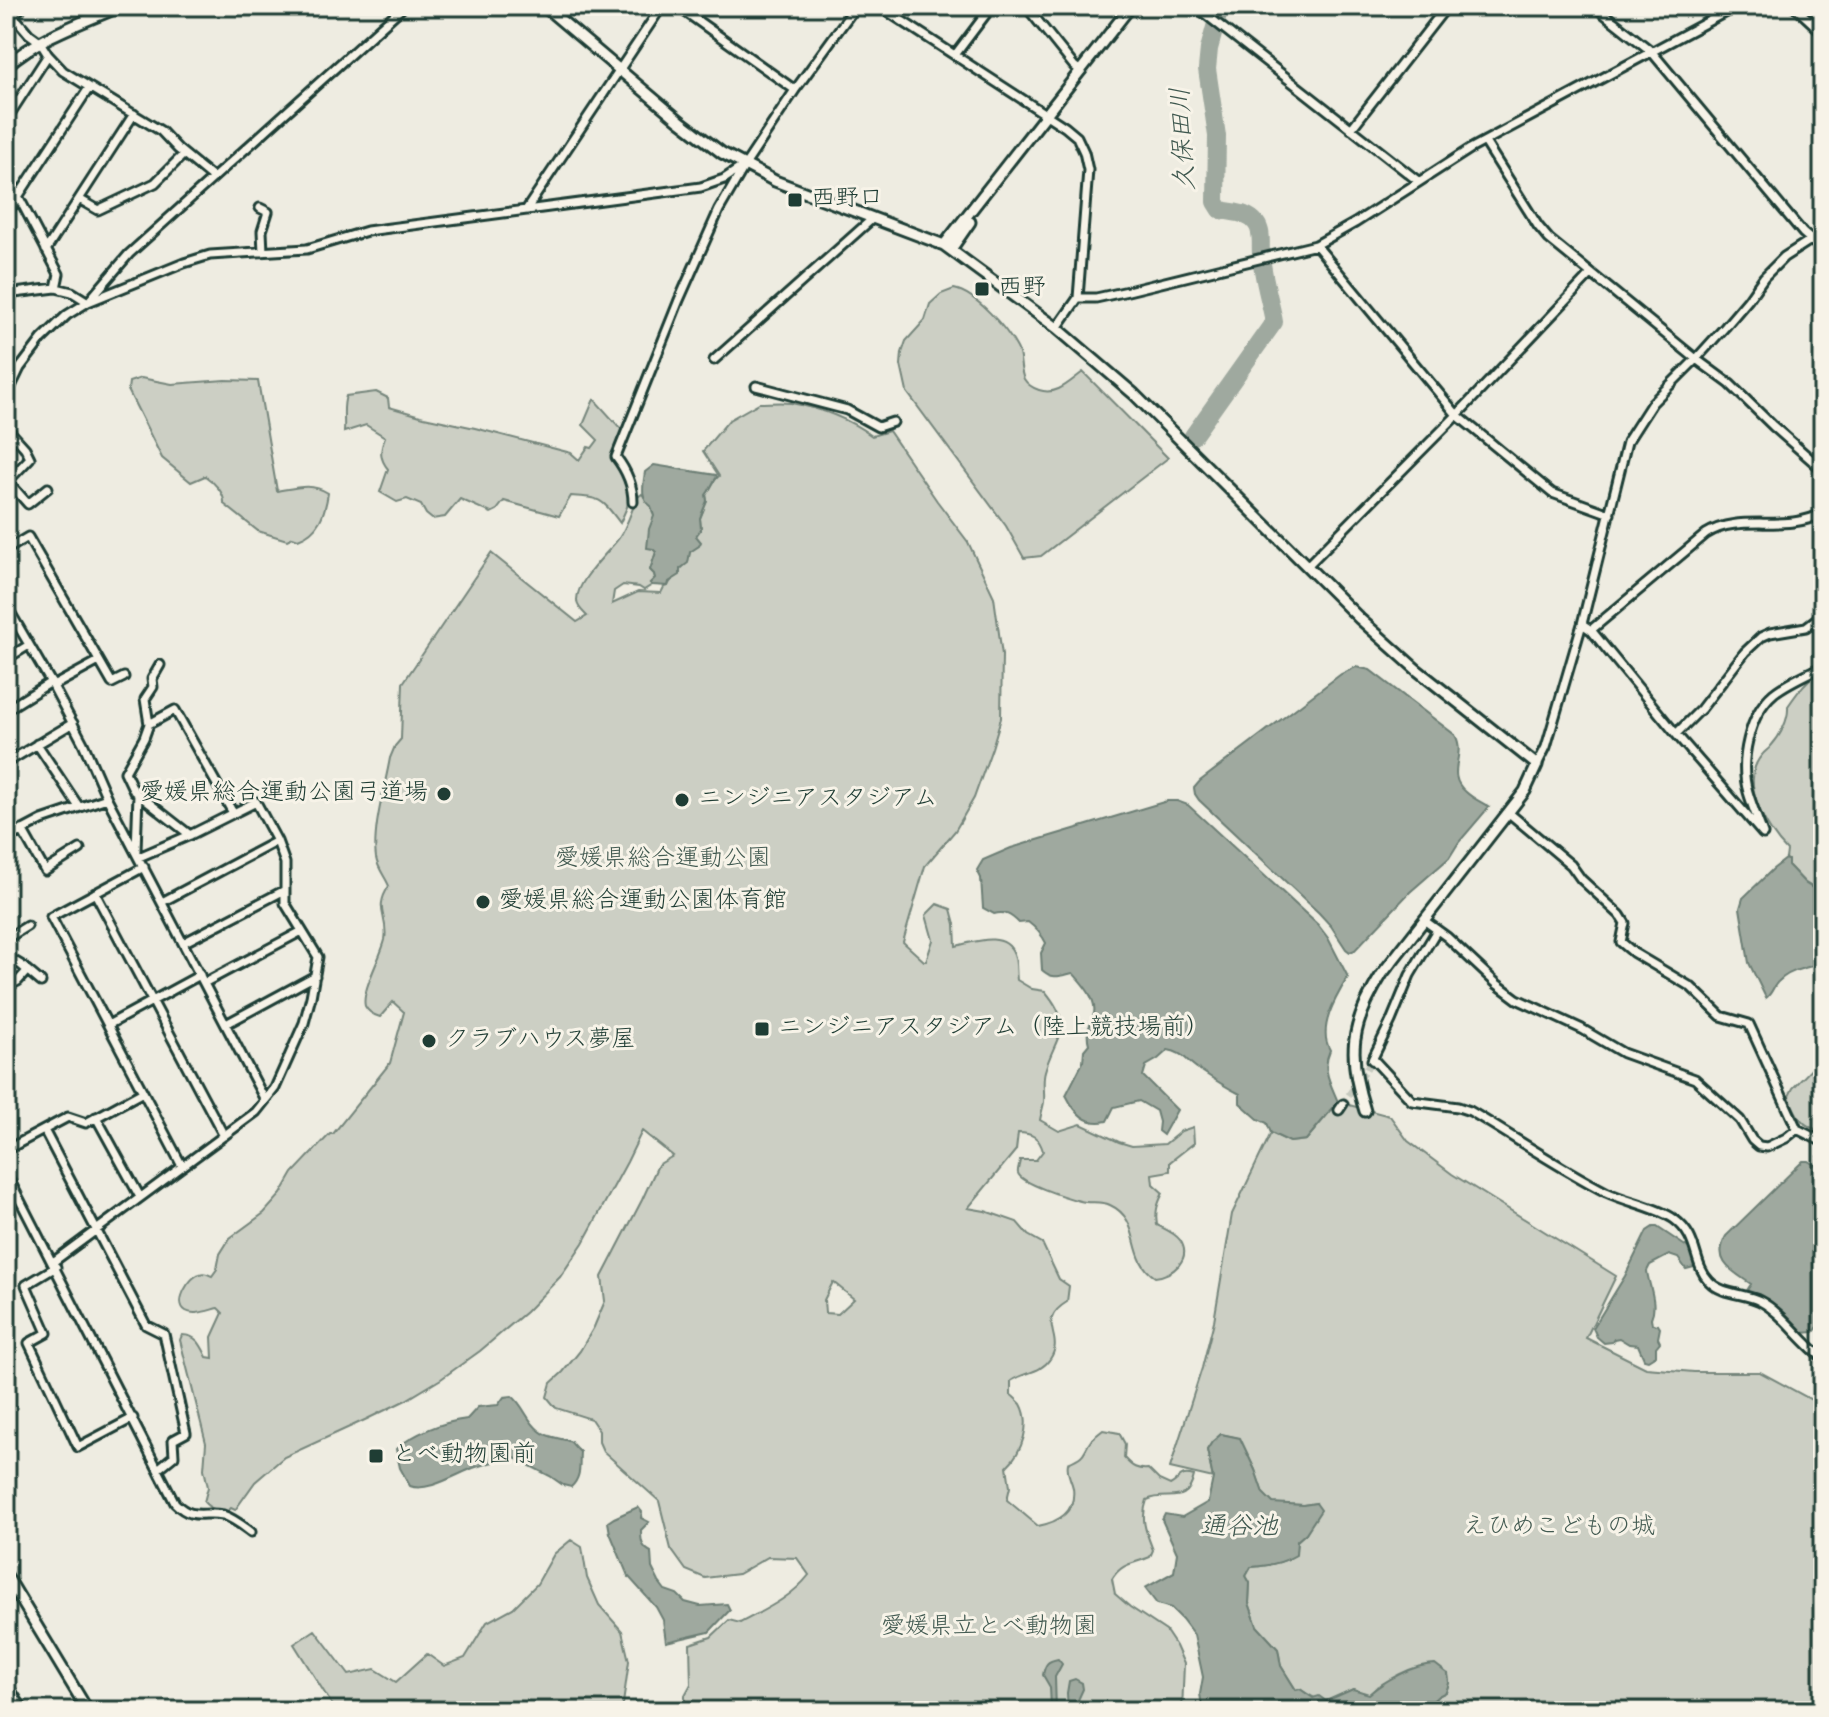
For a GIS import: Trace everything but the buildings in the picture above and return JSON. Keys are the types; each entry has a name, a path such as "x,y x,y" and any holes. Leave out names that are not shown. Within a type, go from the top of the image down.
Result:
{"street":[{"path":"6,22 23,6"},
{"path":"6,66 21,52 40,42 121,6"},
{"path":"88,302 129,254 404,6"},
{"path":"544,6 722,153 775,181 948,246 1057,328 1134,394 1360,619 1417,670 1537,765"},
{"path":"526,210 662,6"},
{"path":"677,6 795,90"},
{"path":"633,502 633,491 625,469 616,457 719,210 795,90 856,6"},
{"path":"879,6 1077,137 1088,170 1078,298 1057,328"},
{"path":"955,55 992,6"},
{"path":"948,246 1131,6"},
{"path":"1195,6 1418,181"},
{"path":"1351,129 1447,6"},
{"path":"1594,6 1651,51 1823,256"},
{"path":"1078,298 1096,298 1316,245 1470,149 1737,6"},
{"path":"1794,6 1823,33"},
{"path":"6,7 63,71 161,131 212,177"},
{"path":"1029,10 1081,71"},
{"path":"6,120 48,55"},
{"path":"6,215 89,88"},
{"path":"46,250 134,114"},
{"path":"1485,142 1549,239 1730,384 1823,470"},
{"path":"79,199 98,210 155,183 184,154"},
{"path":"6,397 20,368 42,339 67,315 88,302 184,263 210,255 307,249 367,231 701,187 724,179 745,165"},
{"path":"6,173 59,274 56,288"},
{"path":"263,252 262,231 268,212"},
{"path":"714,360 872,219"},
{"path":"1365,1111 1359,1094 1353,1052 1357,1023 1366,1000 1382,974 1525,791 1546,747 1582,624 1627,442 1652,403 1696,359 1764,277 1784,257 1823,232"},
{"path":"1316,245 1457,415 1552,493 1610,514"},
{"path":"1307,566 1591,274"},
{"path":"6,294 56,288 72,292 88,302"},
{"path":"756,386 847,410 878,427 893,422"},
{"path":"6,427 30,458 7,480 28,504 48,488"},
{"path":"1591,630 1718,526 1790,523 1823,513"},
{"path":"6,550 28,537 112,683 124,677"},
{"path":"6,605 73,723 107,798 265,1100"},
{"path":"1676,734 1761,637 1806,627 1823,614"},
{"path":"1582,624 1591,630 1763,834 1747,792 1747,746 1752,729 1765,702 1774,693 1823,666"},
{"path":"6,659 29,645"},
{"path":"6,710 99,661"},
{"path":"160,665 152,679 153,687 145,699 149,724 125,772 134,791 190,835"},
{"path":"149,724 175,710 233,813"},
{"path":"6,763 73,723"},
{"path":"37,744 79,807"},
{"path":"137,854 138,794"},
{"path":"6,839 42,820 107,798"},
{"path":"133,1418 78,1447 29,1343 47,1333 26,1285 256,1112 275,1088 304,1023 318,957 285,903 285,863 256,802 190,835 137,854"},
{"path":"1509,813 1571,865 1581,879 1620,915 1625,923 1621,942 1691,987 1721,1016 1749,1024 1797,1129 1823,1142"},
{"path":"22,830 45,871 80,849"},
{"path":"162,902 277,841"},
{"path":"144,867 51,917 182,1166"},
{"path":"183,943 285,890"},
{"path":"95,893 224,1136"},
{"path":"1425,921 1517,999 1582,1029 1623,1053 1695,1079 1740,1120 1759,1146 1767,1147 1797,1129"},
{"path":"6,939 27,926"},
{"path":"1437,930 1410,975 1371,1061 1412,1101 1470,1111 1600,1189 1662,1212 1675,1220 1693,1242 1709,1281 1730,1293 1767,1305 1823,1358"},
{"path":"108,1025 152,1001 302,931"},
{"path":"6,956 41,982"},
{"path":"6,987 18,981 27,971"},
{"path":"226,1024 315,976"},
{"path":"6,1150 68,1117 86,1123 143,1092"},
{"path":"96,1117 140,1197"},
{"path":"44,1130 146,1325 164,1334 186,1433 173,1440 174,1456 158,1469"},
{"path":"1823,1159 1823,1175"},
{"path":"6,1173 175,1503 189,1514 228,1516 251,1532"},
{"path":"6,1575 88,1711"},
{"path":"6,1690 12,1692 24,1711"}],"green space":[{"path":"954,289 981,304 1006,331 1019,352 1022,375 1028,384 1039,390 1052,391 1083,372 1168,458 1041,556 1024,558 1006,526 907,392 901,365 906,341 925,320 930,304 941,294"},
{"path":"141,378 172,384 258,381 277,491 309,487 328,493 316,527 305,536 287,540 258,531 224,504 221,492 208,478 205,476 191,482 162,458 128,390 129,382"},
{"path":"376,392 388,398 389,407 571,453 579,460 588,447 592,448 598,440 583,425 594,399 622,430 613,455 631,499 620,523 600,501 571,496 559,516 504,501 491,513 460,499 445,517 432,519 421,505 407,499 397,502 380,492 388,469 381,454 385,437 366,425 344,432 346,396"},
{"name":"愛媛県総合運動公園","path":"759,403 787,403 833,415 872,436 889,431 968,542 994,597 1002,655 1001,718 974,798 955,831 925,866 903,942 926,961 933,940 926,915 937,904 951,909 956,946 980,940 1004,942 1014,954 1017,980 1032,989 1045,991 1054,1003 1061,1022 1044,1075 1040,1120 1059,1131 1081,1124 1132,1146 1165,1144 1181,1131 1193,1127 1194,1143 1170,1162 1170,1171 1152,1174 1153,1184 1163,1193 1157,1209 1157,1225 1180,1240 1184,1254 1174,1270 1161,1276 1155,1277 1140,1260 1131,1229 1120,1212 1106,1204 1084,1202 1056,1193 1021,1177 1018,1172 1020,1160 1036,1160 1043,1151 1031,1135 1018,1133 1016,1150 968,1208 1017,1222 1028,1235 1042,1243 1059,1279 1069,1286 1067,1302 1057,1309 1051,1323 1055,1343 1050,1359 1042,1367 1011,1381 1011,1395 1021,1404 1026,1420 1021,1446 1007,1466 1010,1487 1007,1500 1038,1526 1059,1519 1072,1504 1073,1488 1068,1463 1081,1455 1103,1430 1119,1433 1125,1444 1124,1458 1135,1467 1148,1469 1159,1480 1170,1485 1183,1476 1194,1476 1187,1492 1147,1500 1144,1519 1153,1550 1150,1557 1124,1566 1112,1579 1115,1594 1166,1631 1176,1646 1184,1664 1182,1711 685,1711 685,1695 691,1684 690,1644 711,1637 729,1620 740,1623 769,1608 809,1575 797,1558 768,1557 738,1574 705,1578 686,1570 671,1549 659,1501 603,1451 599,1431 591,1419 556,1408 547,1397 551,1383 580,1351 594,1327 605,1301 602,1277 658,1165 673,1156 642,1131 583,1243 560,1277 526,1312 480,1351 406,1400 284,1457 255,1482 235,1510 215,1510 204,1502 208,1487 204,1469 206,1443 180,1340 182,1335 195,1339 207,1357 213,1358 212,1337 223,1313 218,1308 197,1313 186,1311 181,1302 184,1291 196,1276 203,1273 212,1276 230,1238 264,1213 281,1194 293,1173 333,1134 390,1063 404,1012 393,1002 380,1017 365,1006 369,983 386,932 382,901 389,886 377,862 375,847 390,758 401,739 403,683 491,553 577,622 587,616 577,603 578,593 619,538 635,499 642,494 654,516 653,549 656,552 650,570 655,578 650,583 652,585 644,590 623,585 614,591 612,604 638,592 661,593 695,545 701,529 700,518 707,501 706,494 719,476 703,451 729,420","holes":["833,1282 854,1299 838,1314 825,1313 824,1300"]},
{"path":"1823,670 1823,895 1805,883 1788,865 1787,851 1771,831 1758,806 1753,779 1755,766 1783,728 1788,706 1808,681"},
{"path":"1823,1057 1823,1131 1801,1120 1789,1096"},
{"name":"えひめこどもの城","path":"1338,1102 1390,1116 1408,1141 1452,1174 1616,1276 1586,1338 1646,1368 1760,1372 1823,1406 1823,1711 1422,1711 1446,1692 1448,1674 1377,1687 1369,1695 1353,1689 1326,1701 1296,1690 1281,1666 1278,1649 1257,1626 1249,1603 1250,1583 1246,1576 1251,1567 1274,1564 1295,1555 1297,1541 1306,1533 1316,1503 1273,1504 1263,1494 1239,1438 1221,1434 1207,1450 1213,1478 1170,1468 1214,1321 1232,1214 1271,1133 1290,1142 1306,1140"},
{"path":"571,1540 582,1547 587,1578 599,1605 622,1631 629,1661 622,1711 336,1711 294,1644 315,1630 349,1675 375,1669 396,1682 427,1654 444,1666 465,1658 487,1622 513,1608 537,1584 554,1554"}],"water":[{"path":"654,465 717,477 706,495 707,501 700,518 701,529 696,536 701,542 690,552 688,563 680,569 680,575 668,586 650,583 655,578 650,570 656,552 647,548 654,516 643,487 645,472"},
{"path":"1356,667 1370,670 1455,735 1459,750 1456,771 1460,785 1489,807 1449,858 1350,952 1319,913 1199,800 1194,788 1341,674"},
{"path":"1167,801 1188,805 1318,925 1348,977 1330,1013 1326,1032 1330,1050 1327,1070 1338,1102 1306,1140 1290,1142 1271,1133 1267,1123 1240,1103 1240,1094 1210,1077 1182,1055 1168,1050 1146,1066 1143,1076 1177,1110 1163,1135 1158,1131 1156,1111 1139,1101 1114,1107 1107,1121 1093,1122 1082,1117 1066,1095 1089,1044 1088,1031 1094,1013 1091,997 1073,973 1053,976 1042,970 1041,953 1046,943 1031,924 1019,923 1008,914 994,914 983,908 981,878 977,870 983,860 1011,848"},
{"path":"1786,859 1806,884 1823,895 1823,964 1789,973 1766,998 1749,963 1740,908 1743,898"},
{"path":"1803,1161 1816,1166 1817,1183 1823,1198 1823,1321 1814,1332 1802,1333 1764,1299 1747,1293 1751,1284 1726,1265 1721,1253 1726,1236"},
{"path":"1653,1227 1690,1249 1694,1267 1686,1269 1678,1258 1669,1255 1650,1265 1647,1271 1653,1301 1652,1324 1660,1328 1656,1355 1648,1360 1644,1359 1638,1345 1619,1338 1604,1343 1593,1328 1625,1276 1647,1231"},
{"path":"512,1396 540,1431 571,1442 580,1452 578,1475 571,1487 513,1457 476,1467 434,1485 410,1486 400,1468 396,1449 420,1433 467,1419 478,1407 498,1405 504,1397"},
{"name":"通谷池","path":"1221,1434 1240,1438 1263,1493 1273,1503 1316,1503 1321,1510 1297,1541 1296,1555 1274,1564 1251,1567 1246,1576 1250,1583 1249,1603 1257,1626 1278,1649 1281,1666 1296,1690 1326,1701 1353,1689 1369,1694 1400,1674 1435,1664 1448,1674 1446,1692 1422,1711 1205,1711 1200,1694 1203,1677 1194,1635 1171,1608 1157,1604 1145,1588 1174,1572 1177,1553 1162,1520 1165,1514 1182,1517 1208,1502 1213,1478 1207,1450"},
{"path":"638,1507 642,1512 641,1518 649,1522 641,1530 642,1543 651,1552 652,1568 665,1590 677,1594 685,1602 700,1606 727,1604 730,1610 709,1632 666,1642 663,1620 656,1607 628,1576 608,1522"},
{"path":"1058,1659 1062,1664 1055,1677 1056,1711 1053,1711 1050,1687 1043,1675 1047,1664"},
{"path":"1075,1679 1082,1683 1078,1700 1086,1708 1083,1711 1068,1710 1069,1681"}],"waterway":[{"name":"久保田川","path":"1217,19 1219,6"},
{"name":"久保田川","path":"1193,436 1274,322 1258,226 1244,215 1221,210 1216,202 1217,136 1207,69 1215,27"}],"tunnel":[{"path":"1343,1104 1370,1063"}],"place":[{"name":"西野口","path":"795,200"},
{"name":"西野","path":"982,289"},
{"name":"愛媛県総合運動公園弓道場","path":"444,794"},
{"name":"ニンジニアスタジアム","path":"682,800"},
{"name":"愛媛県総合運動公園体育館","path":"483,902"},
{"name":"ニンジニアスタジアム（陸上競技場前）","path":"762,1029"},
{"name":"クラブハウス夢屋","path":"429,1041"},
{"name":"とべ動物園前","path":"376,1456"}],"park label":[{"name":"愛媛県立とべ動物園","path":"989,1628"}]}
